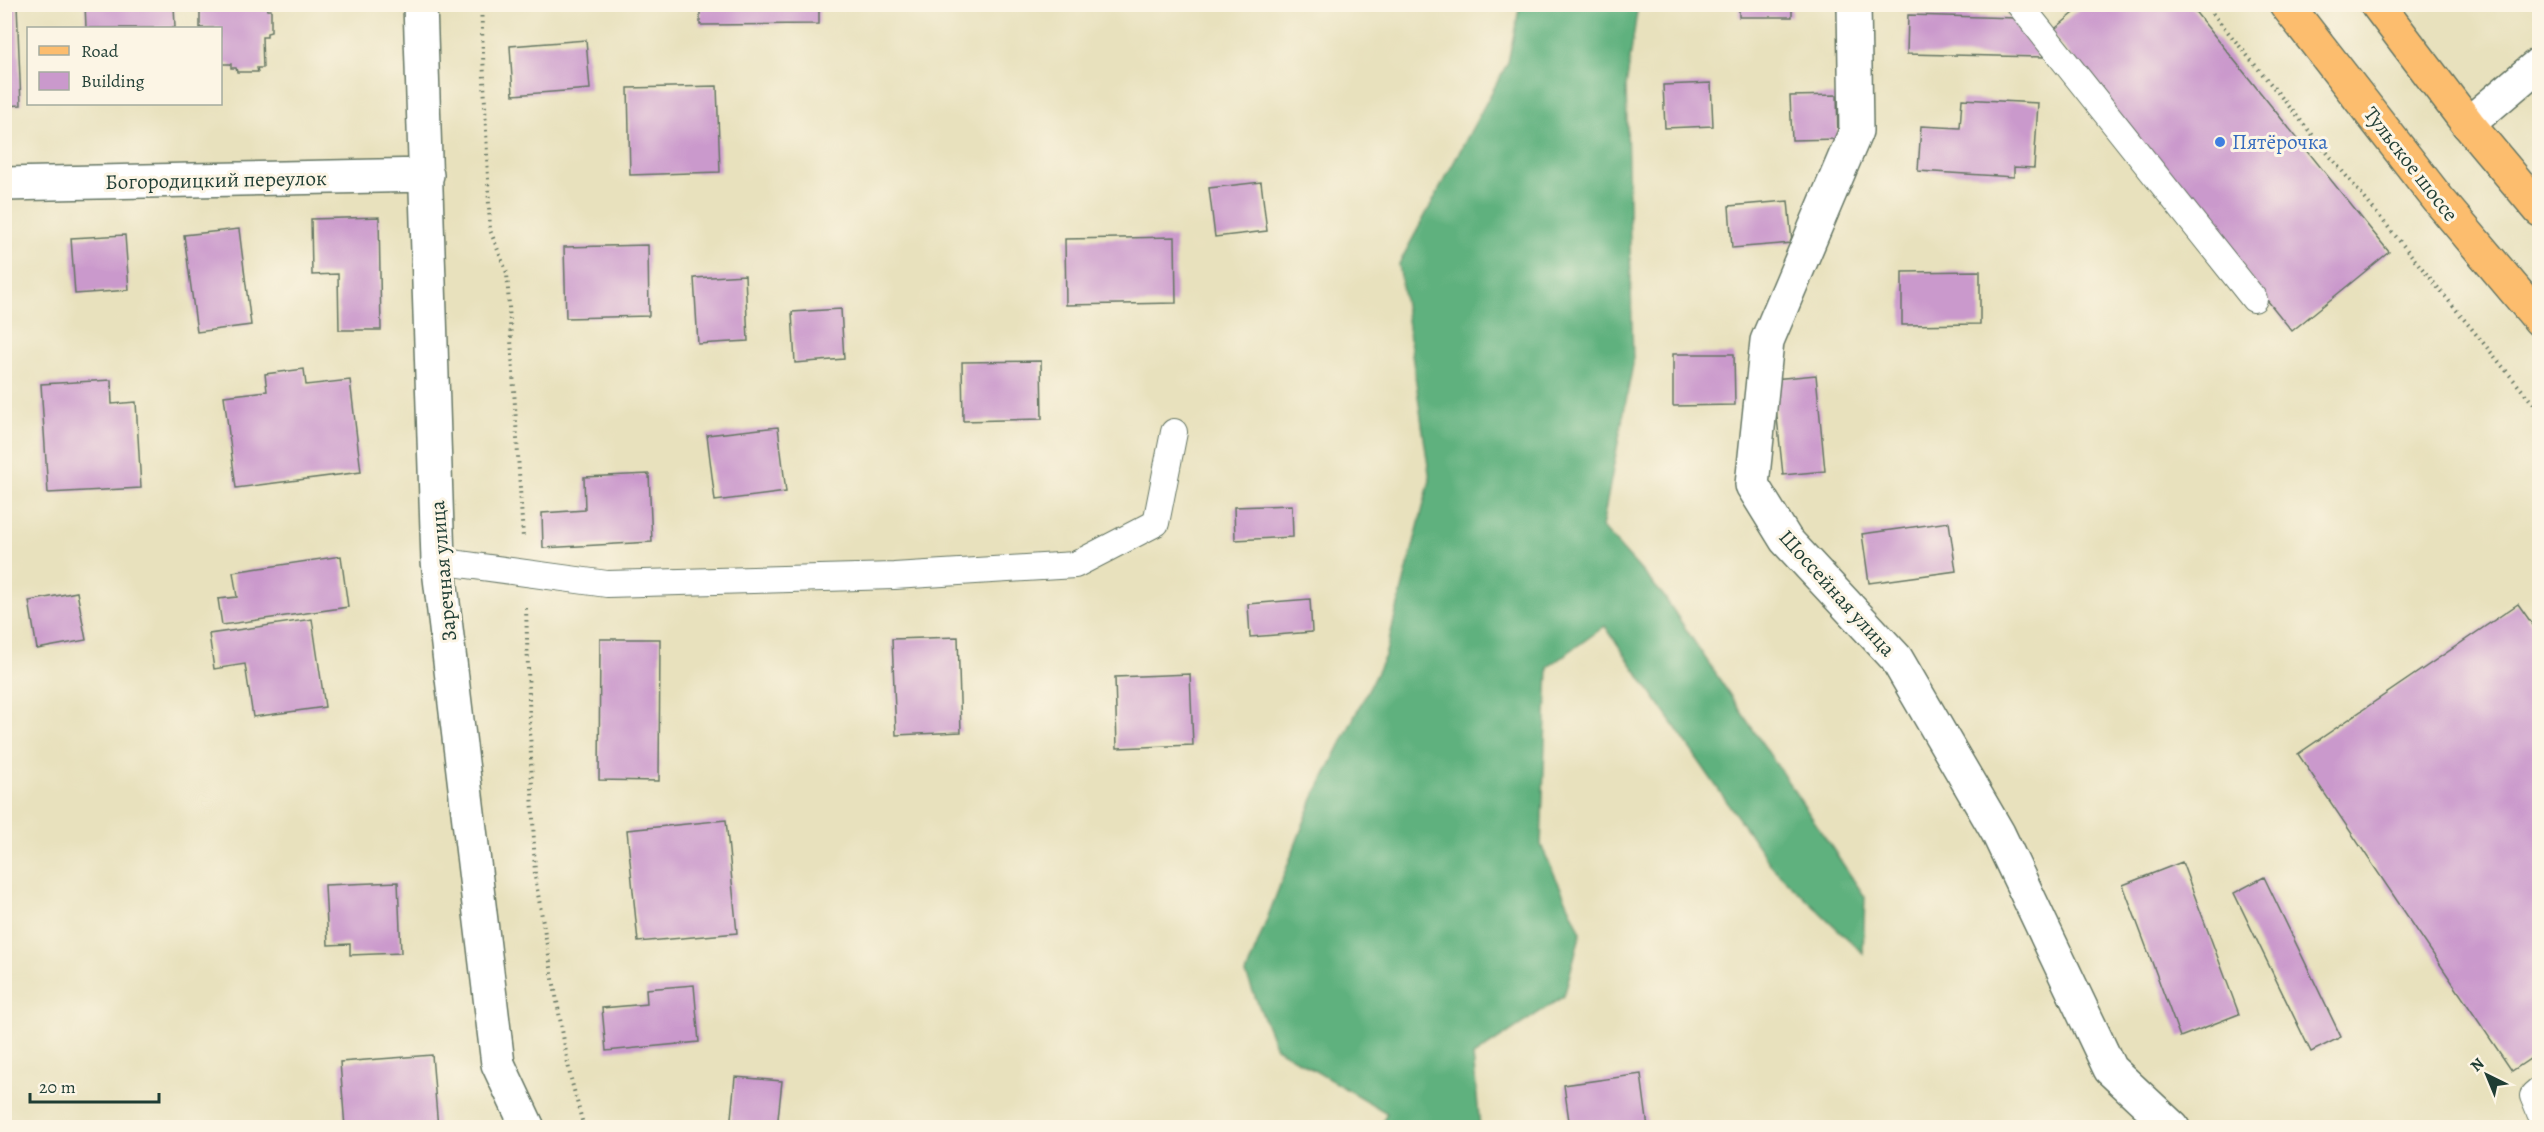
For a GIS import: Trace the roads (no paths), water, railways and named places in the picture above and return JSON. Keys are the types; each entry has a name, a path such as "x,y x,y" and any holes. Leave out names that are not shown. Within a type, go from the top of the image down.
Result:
{"main road":[{"name":"Тульское шоссе","path":"2286,4 2438,199 2540,320"},
{"path":"2378,4 2468,124 2540,210"}],"street":[{"name":"Заречная улица","path":"420,4 438,561 498,1064 528,1128"},
{"name":"Шоссейная улица","path":"1854,4 1856,131 1767,341 1752,485 1786,540 1896,658 1998,833 2110,1069 2173,1128"},
{"path":"2468,124 2540,63"},
{"name":"Богородицкий переулок","path":"4,184 427,175"}],"lane":[{"path":"2019,4 2254,299"},
{"path":"438,561 607,584 894,576 1075,565 1156,523 1174,432"},
{"path":"2540,1090 2533,1096 2540,1113"}],"place":[{"name":"Пятёрочка","path":"2220,142"}]}
